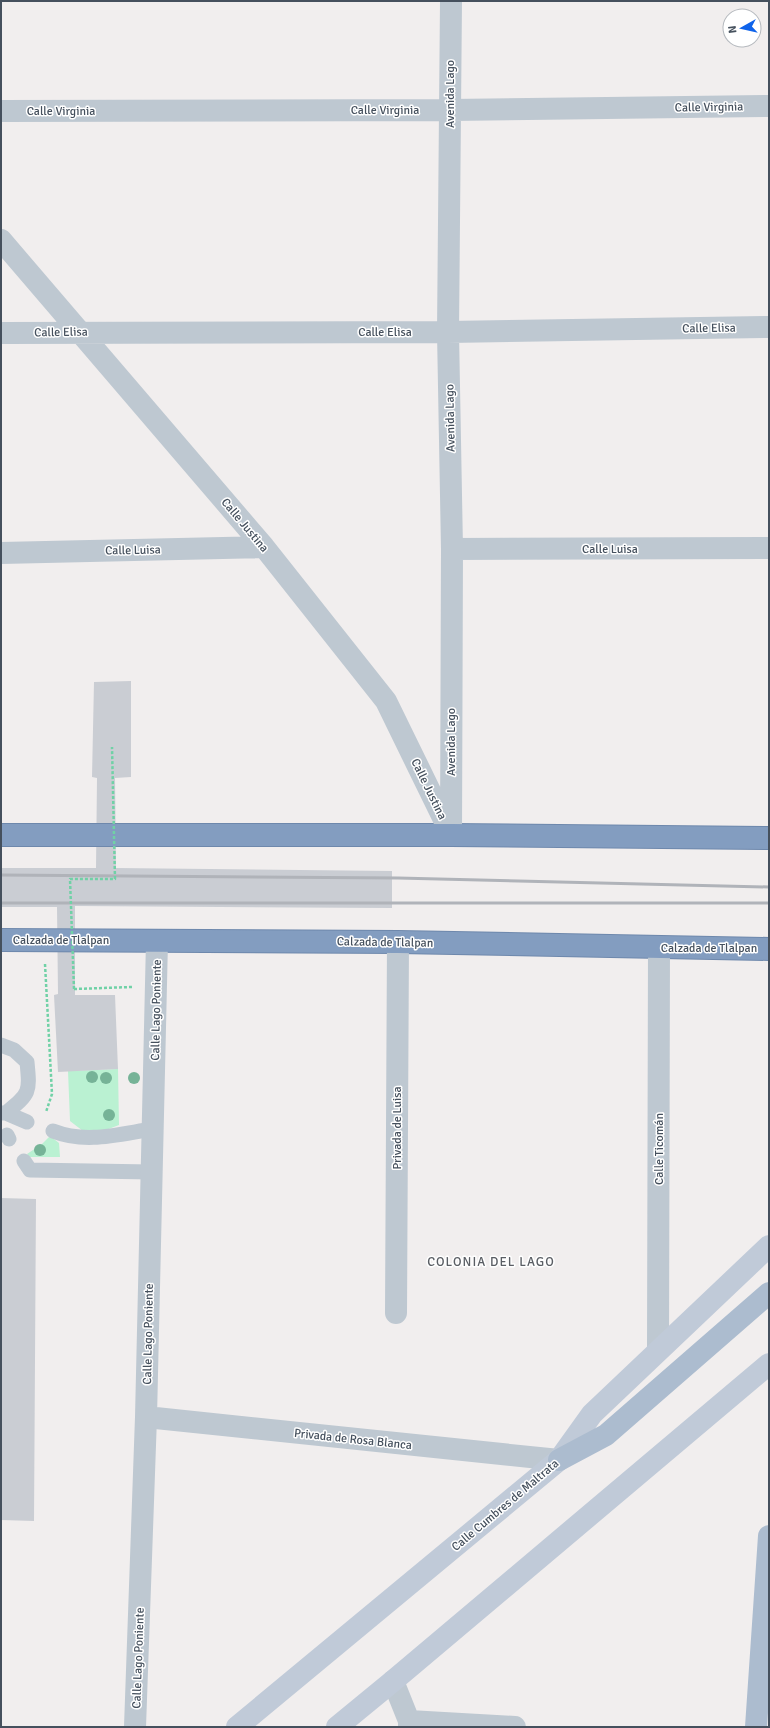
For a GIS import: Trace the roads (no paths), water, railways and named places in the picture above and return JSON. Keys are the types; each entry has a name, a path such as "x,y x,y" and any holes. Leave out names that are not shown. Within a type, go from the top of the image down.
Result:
{"highway":[{"path":"1,835 451,834 769,838"},
{"name":"Calzada de Tlalpan","path":"1,940 398,942 769,949"}],"main road":[{"name":"Calle Cumbres de Maltrata","path":"237,1727 560,1460 592,1414 769,1246"},
{"path":"560,1460 606,1435 769,1293"},
{"path":"337,1727 769,1364"},
{"path":"756,1727 769,1536"}],"street":[{"name":"Avenida Lago","path":"450,1 448,332 452,549 451,834"},
{"name":"Calle Virginia","path":"1,111 450,110 769,106"},
{"name":"Calle Justina","path":"1,240 264,547 386,700 451,834"},
{"name":"Calle Elisa","path":"1,333 448,332 769,327"},
{"name":"Calle Luisa","path":"1,553 264,547"},
{"name":"Calle Luisa","path":"452,549 769,548"},
{"name":"Calle Lago Poniente","path":"135,1727 146,1417 157,941"},
{"name":"Privada de Luisa","path":"396,1313 398,942"},
{"name":"Calle Ticomán","path":"658,1350 659,948"},
{"name":"Privada de Rosa Blanca","path":"146,1417 560,1460"},
{"path":"393,1681 409,1724 515,1727"}],"lane":[{"path":"1,1045 14,1050 27,1062 30,1087 22,1100 3,1113"},
{"path":"3,1113 27,1122"},
{"path":"53,1132 89,1139 153,1129"},
{"path":"24,1161 30,1170 152,1172"}],"railway":[{"path":"1,875 398,878 769,887"},
{"path":"1,903 769,903"}],"district":[{"name":"COLONIA DEL LAGO","path":"491,1261"}]}
